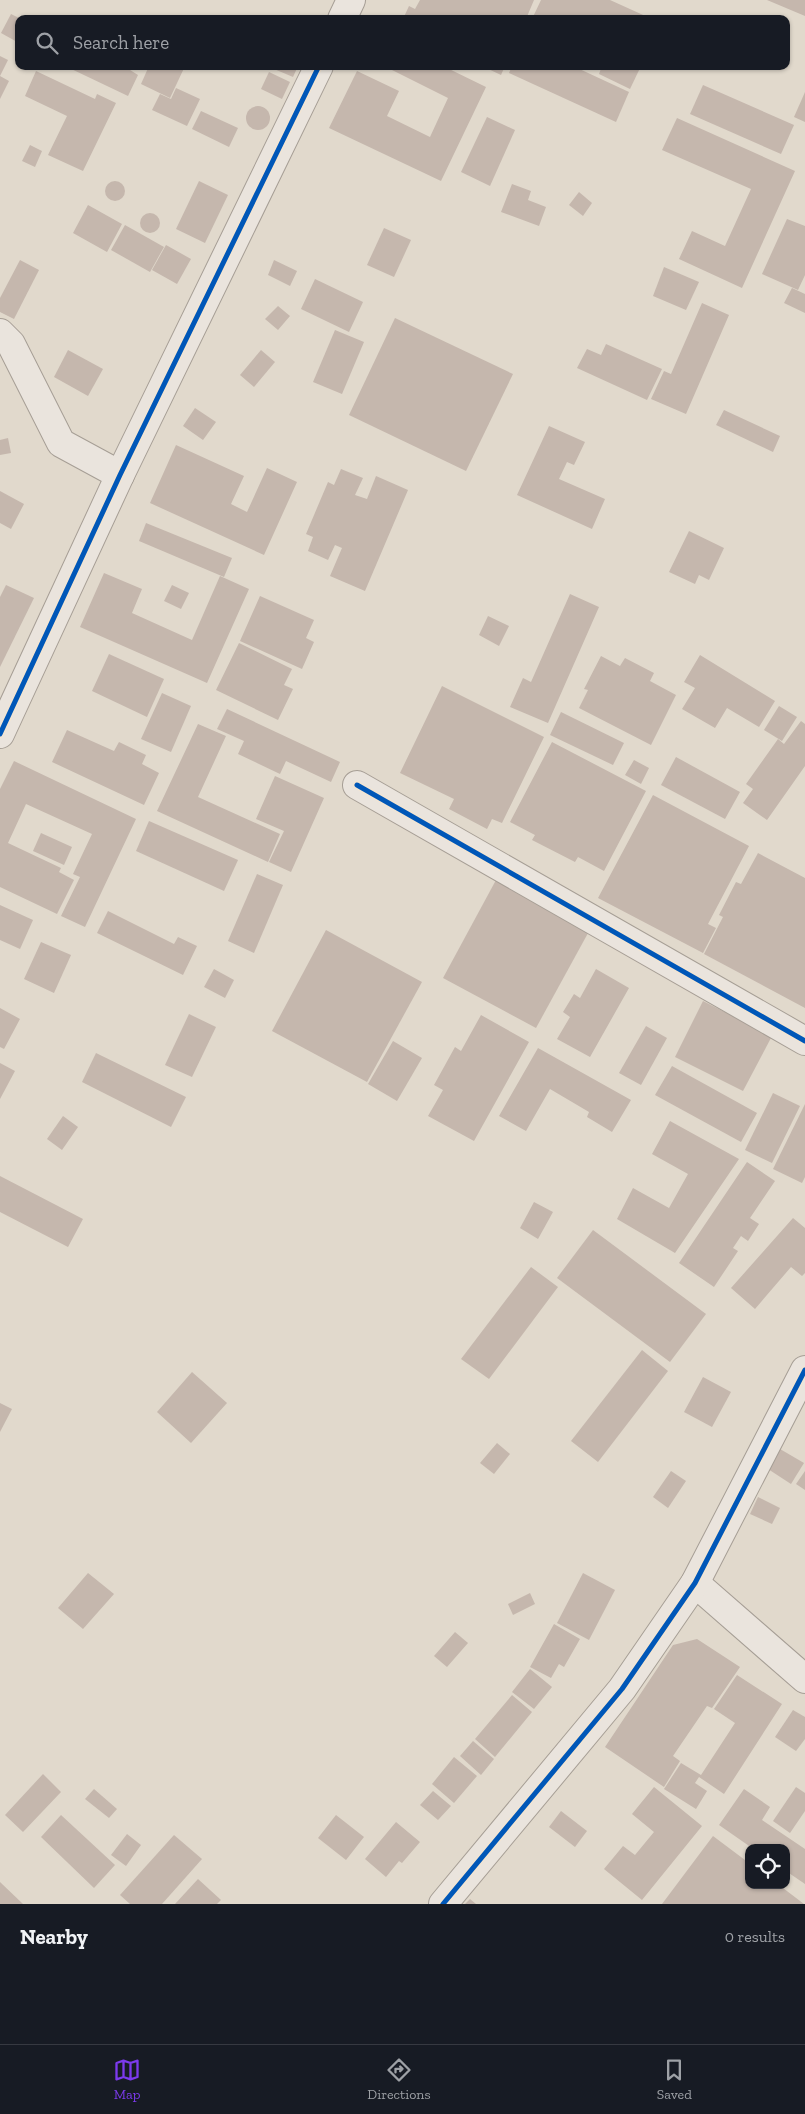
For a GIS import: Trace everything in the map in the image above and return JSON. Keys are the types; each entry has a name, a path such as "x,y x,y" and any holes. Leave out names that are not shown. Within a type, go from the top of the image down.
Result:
{"street":[{"path":"344,15 351,0"},
{"path":"0,734 120,474 317,70"},
{"path":"0,333 11,344 61,443 120,474"},
{"path":"358,785 805,1041"},
{"path":"443,1904 622,1689 695,1583 805,1370"},
{"path":"695,1583 805,1679"}],"building":[{"path":"420,0 534,0 528,15 405,15 409,6 415,9"},
{"path":"541,0 610,0 643,15 567,15 534,15"},
{"path":"767,0 805,0 805,16"},
{"path":"11,14 15,16 15,41 1,33"},
{"path":"0,56 8,60 0,76"},
{"path":"73,70 130,70 138,75 128,96"},
{"path":"147,70 183,70 170,98 141,84"},
{"path":"276,70 296,70 293,77"},
{"path":"392,70 451,70 486,87 441,181 329,128 357,71 399,91 387,116 430,137 448,98"},
{"path":"490,70 503,70 501,75"},
{"path":"510,70 582,70 629,92 616,122 509,73"},
{"path":"600,70 639,70 630,89 599,74"},
{"path":"36,71 95,99 97,94 116,103 83,171 48,155 67,116 25,96"},
{"path":"269,72 290,82 282,99 261,89"},
{"path":"0,76 9,81 0,99"},
{"path":"703,85 794,125 781,154 690,114"},
{"path":"176,88 200,99 187,126 152,110 160,94 171,99"},
{"path":"805,92 805,122 794,117"},
{"path":"258,106 267,109 270,118 267,127 258,130 249,127 246,118 249,109"},
{"path":"201,111 238,128 229,147 192,129"},
{"path":"487,117 515,130 490,186 461,172"},
{"path":"677,118 795,171 742,288 679,259 692,231 725,246 751,189 662,150"},
{"path":"30,145 42,151 35,167 22,161"},
{"path":"115,181 122,184 125,191 122,198 115,201 108,198 105,191 108,184"},
{"path":"199,181 228,195 205,243 176,229"},
{"path":"512,184 531,191 528,200 546,207 539,226 501,212"},
{"path":"579,192 592,203 583,216 569,205"},
{"path":"88,205 122,224 107,252 73,233"},
{"path":"146,213 154,213 160,219 160,227 154,233 146,233 140,227 140,219"},
{"path":"787,219 805,226 805,275 798,290 762,274"},
{"path":"125,225 164,247 150,272 111,250"},
{"path":"384,228 411,240 394,277 367,265"},
{"path":"166,245 191,259 177,284 152,270"},
{"path":"20,260 39,270 14,319 0,312 0,298"},
{"path":"274,260 297,271 290,286 268,275"},
{"path":"664,267 699,282 686,310 653,296"},
{"path":"315,279 363,302 349,332 301,309"},
{"path":"792,288 805,294 805,313 784,303"},
{"path":"702,303 729,315 686,414 651,399 664,371 671,374"},
{"path":"278,306 290,316 278,330 265,319"},
{"path":"395,318 513,374 466,471 349,415"},
{"path":"335,330 364,342 342,394 313,382"},
{"path":"606,344 662,369 647,400 577,368 587,349 601,355"},
{"path":"68,350 103,369 88,396 54,377"},
{"path":"261,350 275,362 254,387 240,375"},
{"path":"195,408 216,422 203,440 183,426"},
{"path":"724,410 780,436 773,452 716,425"},
{"path":"549,426 585,442 574,465 567,462 559,479 605,499 592,529 517,495"},
{"path":"8,438 11,453 0,455 0,440"},
{"path":"176,445 244,476 231,504 247,512 267,468 297,482 264,555 150,503"},
{"path":"341,469 363,478 355,495 367,499 376,476 408,490 365,591 330,576 342,548 335,545 328,560 308,551 313,537 306,534 328,482 334,485"},
{"path":"0,491 24,504 11,529 0,523"},
{"path":"146,523 232,558 224,577 139,541"},
{"path":"689,531 724,548 709,580 699,575 695,584 669,572"},
{"path":"104,573 142,589 132,613 192,640 220,576 249,589 207,683 80,627"},
{"path":"6,585 34,598 0,667 0,597"},
{"path":"172,585 189,593 181,609 164,601"},
{"path":"570,594 599,607 548,723 510,707 523,678 531,682"},
{"path":"260,596 314,620 306,638 314,642 302,669 240,641"},
{"path":"488,616 509,626 499,646 479,635"},
{"path":"239,643 292,669 284,685 293,689 278,720 216,690"},
{"path":"109,654 164,679 147,717 92,691"},
{"path":"700,655 775,701 759,727 727,708 715,728 682,709 695,688 684,682"},
{"path":"601,656 620,666 625,658 654,673 650,681 676,695 651,745 579,708 588,690 584,689"},
{"path":"442,686 544,737 502,823 492,819 487,829 449,809 454,799 400,773"},
{"path":"162,693 191,706 171,752 141,739"},
{"path":"779,706 797,717 782,741 764,730"},
{"path":"227,709 340,762 331,782 286,761 280,774 238,754 244,741 217,729"},
{"path":"561,712 624,743 613,765 550,735"},
{"path":"801,721 805,724 805,766 767,820 743,803 753,789 746,784 778,739 784,744"},
{"path":"198,724 226,736 198,797 280,834 268,862 157,811"},
{"path":"67,730 114,751 119,742 146,755 142,764 159,773 144,805 52,762"},
{"path":"552,742 646,791 604,871 578,857 575,862 532,840 535,835 510,822"},
{"path":"676,757 740,792 725,819 661,785"},
{"path":"634,760 649,768 641,784 625,775"},
{"path":"14,761 136,819 85,927 61,916 80,877 73,874 92,834 26,804 8,843 61,868 59,872 74,880 57,914 0,887 0,789"},
{"path":"275,776 324,798 291,872 269,862 284,831 256,819"},
{"path":"653,795 749,846 708,924 716,928 703,953 598,898"},
{"path":"149,821 238,860 224,891 136,851"},
{"path":"41,833 72,847 64,865 33,851"},
{"path":"758,853 805,878 805,1008 704,954 723,917 719,915 736,882 741,884"},
{"path":"257,874 283,885 254,953 228,941"},
{"path":"496,880 593,924 536,1028 443,978"},
{"path":"0,905 33,920 20,949 0,940"},
{"path":"108,911 174,944 178,937 197,946 183,975 97,933"},
{"path":"326,930 422,982 367,1082 272,1031"},
{"path":"41,942 71,955 54,993 24,979"},
{"path":"214,969 234,980 225,998 204,987"},
{"path":"596,969 629,988 590,1057 557,1039 570,1017 563,1012 574,994 580,998"},
{"path":"703,1001 772,1036 743,1091 675,1057"},
{"path":"0,1008 20,1019 4,1049 0,1047"},
{"path":"189,1014 216,1027 192,1077 165,1065"},
{"path":"481,1015 529,1042 474,1141 428,1116 443,1090 434,1085 455,1047 461,1051"},
{"path":"646,1026 667,1038 641,1085 619,1073"},
{"path":"393,1041 422,1058 397,1101 368,1084"},
{"path":"538,1048 631,1100 612,1132 587,1117 589,1112 550,1089 526,1131 499,1116"},
{"path":"96,1053 186,1097 171,1127 82,1082"},
{"path":"0,1063 15,1071 0,1099"},
{"path":"672,1066 757,1113 741,1142 655,1095"},
{"path":"773,1093 800,1106 772,1163 745,1150"},
{"path":"805,1104 805,1177 802,1183 773,1169"},
{"path":"63,1116 78,1127 62,1150 47,1139"},
{"path":"670,1121 739,1159 675,1253 617,1219 633,1188 669,1208 688,1174 652,1154"},
{"path":"747,1162 775,1181 750,1218 759,1224 748,1241 741,1236 733,1248 738,1251 714,1287 679,1263"},
{"path":"0,1176 83,1219 68,1247 0,1212"},
{"path":"534,1202 553,1212 538,1239 520,1228"},
{"path":"793,1218 805,1228 805,1273 802,1276 791,1267 755,1309 731,1288"},
{"path":"593,1230 706,1314 670,1362 557,1278"},
{"path":"531,1267 558,1287 489,1379 461,1359"},
{"path":"642,1350 668,1371 598,1462 571,1441"},
{"path":"192,1372 227,1403 191,1443 157,1412"},
{"path":"703,1377 731,1392 712,1427 684,1412"},
{"path":"0,1403 12,1409 0,1432"},
{"path":"497,1443 510,1454 494,1474 480,1463"},
{"path":"780,1449 804,1463 791,1484 768,1469"},
{"path":"671,1471 686,1481 668,1508 653,1497"},
{"path":"805,1471 805,1490 796,1484"},
{"path":"758,1497 780,1508 772,1524 750,1514"},
{"path":"88,1573 114,1594 83,1629 58,1608"},
{"path":"583,1573 615,1590 589,1640 557,1623"},
{"path":"530,1593 535,1604 513,1615 508,1604"},
{"path":"554,1624 580,1639 564,1667 559,1664 551,1678 530,1667"},
{"path":"455,1632 468,1643 447,1667 434,1656"},
{"path":"697,1639 740,1667 712,1708 707,1706 673,1756 680,1761 664,1787 605,1747 673,1645"},
{"path":"530,1669 552,1687 534,1709 512,1692"},
{"path":"737,1675 782,1704 724,1794 699,1777 695,1783 707,1791 696,1809 664,1789 681,1763 701,1775 735,1723 714,1709"},
{"path":"512,1695 532,1712 495,1757 475,1739"},
{"path":"793,1710 805,1717 805,1739 796,1751 775,1737"},
{"path":"473,1741 494,1759 481,1775 460,1756"},
{"path":"454,1757 477,1776 454,1803 432,1784"},
{"path":"43,1774 61,1792 23,1832 5,1815"},
{"path":"654,1787 702,1826 642,1900 604,1869 623,1846 635,1855 654,1832 632,1814"},
{"path":"796,1787 805,1793 805,1811 790,1833 773,1821"},
{"path":"94,1789 117,1809 109,1818 85,1799"},
{"path":"744,1789 770,1807 762,1820 805,1849 805,1884 790,1874 790,1844 746,1844 719,1825"},
{"path":"433,1791 451,1806 438,1820 420,1805"},
{"path":"561,1811 587,1831 575,1847 549,1827"},
{"path":"61,1815 115,1865 94,1888 41,1837"},
{"path":"336,1815 364,1837 346,1860 318,1838"},
{"path":"396,1822 420,1842 402,1863 399,1861 386,1877 365,1859"},
{"path":"127,1834 141,1845 126,1866 111,1855"},
{"path":"174,1835 202,1859 162,1904 130,1904 120,1895"},
{"path":"713,1836 745,1860 745,1889 784,1889 804,1904 662,1904"},
{"path":"198,1879 221,1900 217,1904 175,1904"},
{"path":"0,1882 23,1904 0,1904"},
{"path":"470,1899 476,1904 465,1904"}],"cycle path":[{"path":"0,734 120,475 317,70"},
{"path":"357,785 805,1041"},
{"path":"443,1904 622,1689 695,1583 805,1370"}]}
